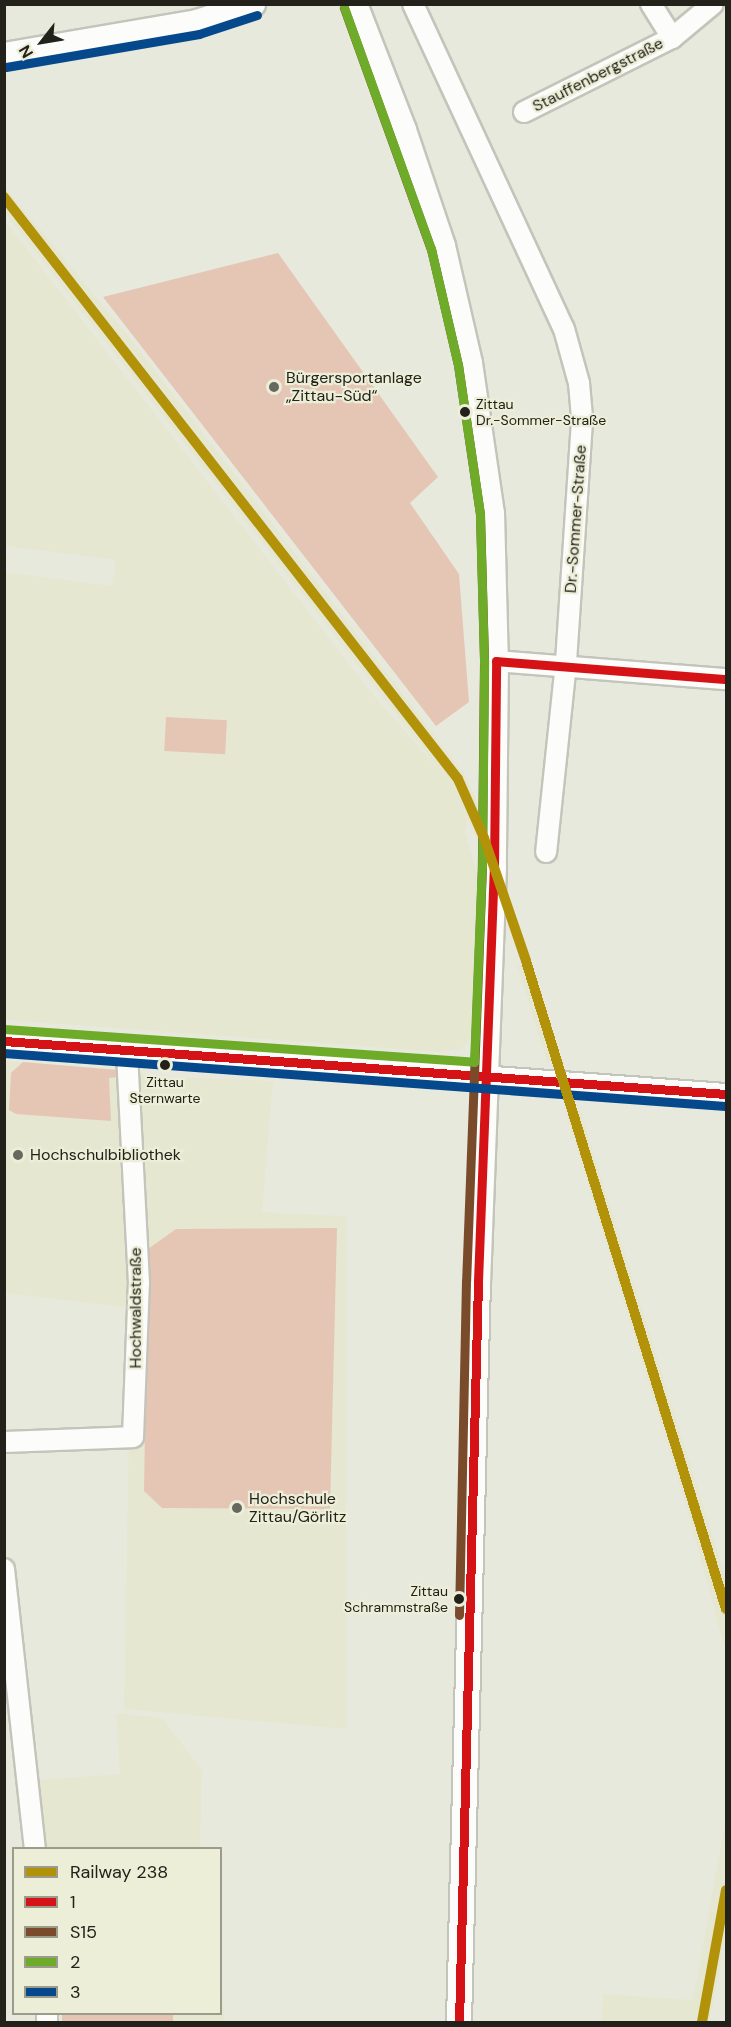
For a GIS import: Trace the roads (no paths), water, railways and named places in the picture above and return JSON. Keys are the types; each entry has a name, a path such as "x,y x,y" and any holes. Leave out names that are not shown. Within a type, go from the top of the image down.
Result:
{"main road":[{"path":"4,55 197,22 253,4"},
{"path":"355,4 425,189 470,363 492,513 496,661 494,867 459,2022"}],"street":[{"name":"Dr.-Sommer-Straße","path":"413,4 564,329 579,383 582,421 566,663 546,852"},
{"name":"Stauffenbergstraße","path":"651,4 672,38"},
{"name":"Stauffenbergstraße","path":"524,112 672,38 714,4"},
{"path":"496,661 566,663 726,679"},
{"path":"4,1041 726,1094"},
{"name":"Hochwaldstraße","path":"4,1442 133,1437 139,1283 127,1051"},
{"path":"4,1569 35,1847"}],"rail line":[{"name":"238","path":"4,197 458,779 484,838 526,961 726,1609"},
{"name":"238","path":"702,2022 726,1890"}],"place":[{"name":"Bürgersportanlage „Zittau-Süd“","path":"274,387"},
{"name":"Zittau Dr.-Sommer-Straße","path":"465,412"},
{"name":"Zittau Sternwarte","path":"165,1065"},
{"name":"Hochschulbibliothek","path":"18,1155"},
{"name":"Hochschule Zittau/Görlitz","path":"237,1508"},
{"name":"Zittau Schrammstraße","path":"459,1599"}]}
